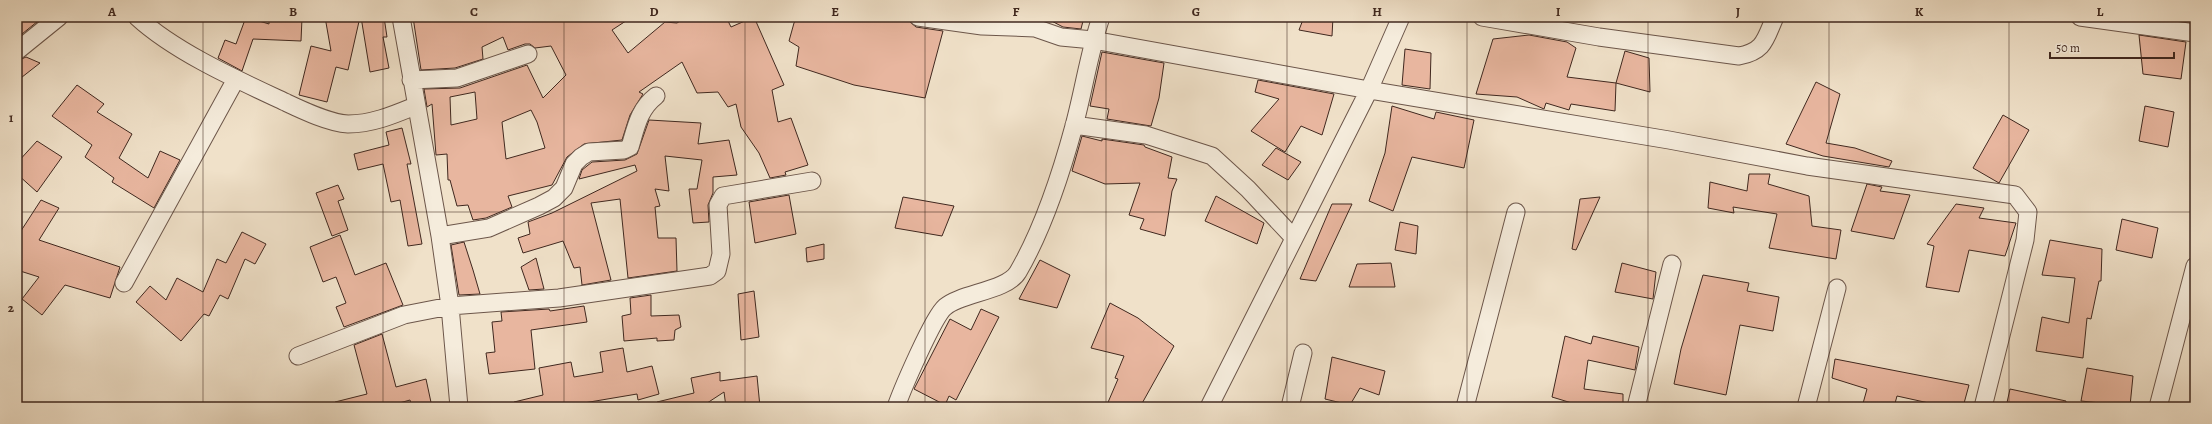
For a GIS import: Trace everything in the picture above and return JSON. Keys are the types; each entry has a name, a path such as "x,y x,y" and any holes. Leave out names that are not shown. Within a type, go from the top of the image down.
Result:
{"street":[{"path":"17,51 59,17"},
{"path":"137,17 146,26 199,59 236,79 313,114 347,124 375,121 416,106"},
{"path":"401,17 411,80 440,236 450,306 459,407"},
{"path":"918,17 982,26 1035,28 1061,37 1093,40 1369,90 1669,140 1807,166 2015,195 2028,212 2025,240 1983,407"},
{"path":"896,407 929,333 944,307 999,286 1017,274 1048,207 1074,125 1093,40 1101,17"},
{"path":"1209,407 1293,237 1369,90 1401,17"},
{"path":"1482,17 1599,37 1739,56 1754,53 1759,48 1764,42 1775,17"},
{"path":"2080,17 2195,33"},
{"path":"411,80 457,78 528,54"},
{"path":"124,283 236,79"},
{"path":"440,236 489,228 554,198 564,188 574,164 581,157 589,152 624,150 630,147 640,114 646,104 656,96"},
{"path":"1074,125 1146,136 1212,156 1248,189 1293,237"},
{"path":"298,356 404,315 450,306 559,298 710,276 717,271 721,254 718,205 723,196 812,181"},
{"path":"1465,407 1516,212"},
{"path":"1636,407 1672,264"},
{"path":"2158,407 2195,266"},
{"path":"1806,407 1837,288"},
{"path":"1290,407 1303,353"}],"building":[{"path":"17,17 43,17 17,38"},
{"path":"246,17 269,24 269,17 302,18 301,41 253,39 242,71 218,58 225,40 236,44"},
{"path":"325,17 360,17 348,70 336,67 327,102 299,95 311,46 331,51"},
{"path":"361,17 384,17 387,37 383,37 389,68 370,72"},
{"path":"413,17 632,17 612,30 628,53 665,22 677,23 686,17 726,17 731,27 754,17 784,85 772,90 778,122 791,118 808,165 785,172 786,175 770,178 759,153 741,127 736,104 728,107 718,92 697,93 682,62 639,92 643,94 630,115 622,140 584,144 567,157 552,185 508,196 512,207 486,218 473,220 468,205 457,206 450,180 448,180 447,154 436,155 432,104 427,107 424,89 460,88 527,65 543,98 566,75 551,46 535,48 530,44 525,44 508,50 503,37 482,47 483,59 455,68 421,70","holes":["475,92 477,119 451,125 450,97","531,110 537,122 545,148 506,159 502,122"]},
{"path":"798,17 874,17 909,21 916,27 943,31 925,98 854,85 796,66 799,47 789,41 794,23"},
{"path":"1044,17 1084,17 1081,29 1063,27"},
{"path":"1304,17 1333,17 1332,36 1299,30"},
{"path":"1529,35 1567,42 1576,48 1567,77 1616,83 1615,111 1571,104 1569,110 1546,103 1544,109 1517,97 1476,94 1493,39"},
{"path":"2139,35 2186,42 2181,79 2143,74"},
{"path":"1405,49 1431,53 1430,89 1402,85"},
{"path":"1625,51 1649,58 1650,92 1616,83"},
{"path":"1102,52 1164,63 1159,98 1151,126 1107,119 1109,109 1090,106"},
{"path":"26,57 40,63 17,81 17,61"},
{"path":"1258,80 1334,94 1322,135 1301,126 1285,152 1251,131 1279,99 1255,92"},
{"path":"1816,82 1840,94 1826,143 1855,148 1892,161 1889,167 1823,156 1786,144"},
{"path":"77,85 104,104 97,112 132,134 119,158 148,178 160,151 180,160 154,208 112,182 114,178 85,157 92,145 52,116"},
{"path":"1392,106 1434,119 1436,112 1474,120 1464,168 1412,157 1393,211 1369,201 1385,153"},
{"path":"2145,106 2174,112 2168,147 2139,141"},
{"path":"2003,115 2029,130 1999,183 1973,168"},
{"path":"649,120 701,123 698,144 729,140 737,175 713,177 713,193 708,205 709,222 693,223 689,189 697,189 702,160 665,156 669,191 655,189 660,206 655,207 658,238 676,238 677,271 628,278 620,199 591,203 611,280 582,285 580,267 574,268 563,241 523,253 518,238 530,234 528,222 552,213 637,171 635,165 579,179 582,170 592,162 625,160 637,154"},
{"path":"402,128 411,164 407,164 422,244 408,246 400,200 391,202 383,164 358,170 354,154 389,145 386,132"},
{"path":"1082,136 1102,141 1102,139 1144,145 1145,147 1172,157 1168,178 1177,179 1172,191 1165,236 1140,229 1144,219 1129,215 1140,183 1105,184 1072,171"},
{"path":"37,141 62,157 37,192 17,174 17,163"},
{"path":"1276,148 1301,162 1288,180 1262,165"},
{"path":"1749,174 1770,174 1768,184 1809,196 1812,226 1841,230 1836,259 1769,248 1777,214 1733,207 1734,213 1708,208 1710,182 1747,191"},
{"path":"1867,184 1882,187 1880,191 1910,195 1894,239 1851,231"},
{"path":"338,185 344,199 338,201 348,230 332,236 316,193"},
{"path":"789,195 796,234 755,243 749,202"},
{"path":"1216,196 1264,223 1257,244 1205,221"},
{"path":"903,197 954,206 942,236 895,228"},
{"path":"1600,197 1576,250 1572,249 1580,199"},
{"path":"41,200 59,208 39,240 120,267 110,298 65,285 42,315 22,299 39,277 17,270 17,237"},
{"path":"1332,204 1352,204 1316,281 1300,279"},
{"path":"1956,204 1984,208 1979,218 2016,223 2005,256 1969,250 1959,292 1926,287 1934,246 1927,244"},
{"path":"2122,219 2158,228 2152,258 2116,250"},
{"path":"1400,222 1418,226 1416,254 1395,250"},
{"path":"242,232 266,244 255,264 245,259 228,299 220,295 209,316 204,314 181,341 136,302 150,286 166,300 177,278 203,292 217,259 226,263"},
{"path":"340,235 355,275 386,263 403,305 344,327 336,307 346,303 336,277 323,282 310,247"},
{"path":"2050,240 2102,249 2101,281 2099,281 2091,319 2087,318 2083,358 2036,351 2042,317 2069,323 2075,278 2042,275"},
{"path":"464,242 480,294 459,295 451,245"},
{"path":"824,244 824,259 807,262 806,248"},
{"path":"536,258 544,289 529,290 521,267"},
{"path":"1040,260 1070,275 1057,308 1019,299"},
{"path":"1391,263 1395,287 1349,287 1357,264"},
{"path":"1622,263 1656,272 1653,299 1615,292"},
{"path":"1703,275 1749,283 1747,291 1779,297 1773,331 1740,325 1726,395 1674,384 1681,349"},
{"path":"754,291 759,337 741,340 738,294"},
{"path":"651,295 651,316 679,315 681,327 675,330 674,340 657,341 657,338 624,341 622,316 631,314 630,298"},
{"path":"1110,303 1138,318 1174,346 1140,407 1106,407 1118,379 1115,378 1124,356 1091,348"},
{"path":"584,306 587,322 531,330 535,369 489,374 486,353 495,352 492,322 502,321 501,312 549,309 550,311"},
{"path":"981,309 999,317 956,400 949,396 945,405 914,389 950,319 971,330"},
{"path":"382,334 396,387 426,379 432,407 412,407 410,400 385,407 336,407 335,402 367,394 354,345"},
{"path":"1565,336 1591,344 1593,336 1639,347 1635,370 1588,360 1584,389 1623,394 1623,407 1585,407 1552,397"},
{"path":"623,348 627,372 652,366 659,394 638,400 637,394 560,407 514,407 514,402 543,395 539,368 571,362 574,377 603,372 600,352"},
{"path":"1332,357 1385,371 1379,395 1360,388 1350,405 1325,399"},
{"path":"1835,359 1969,385 1963,407 1947,407 1897,396 1894,407 1862,407 1867,389 1832,378"},
{"path":"2087,368 2133,376 2130,406 2081,401"},
{"path":"720,372 720,381 757,376 760,407 726,407 724,392 701,407 657,407 657,402 694,393 691,378"},
{"path":"2010,389 2066,401 2066,407 2006,407"}]}
